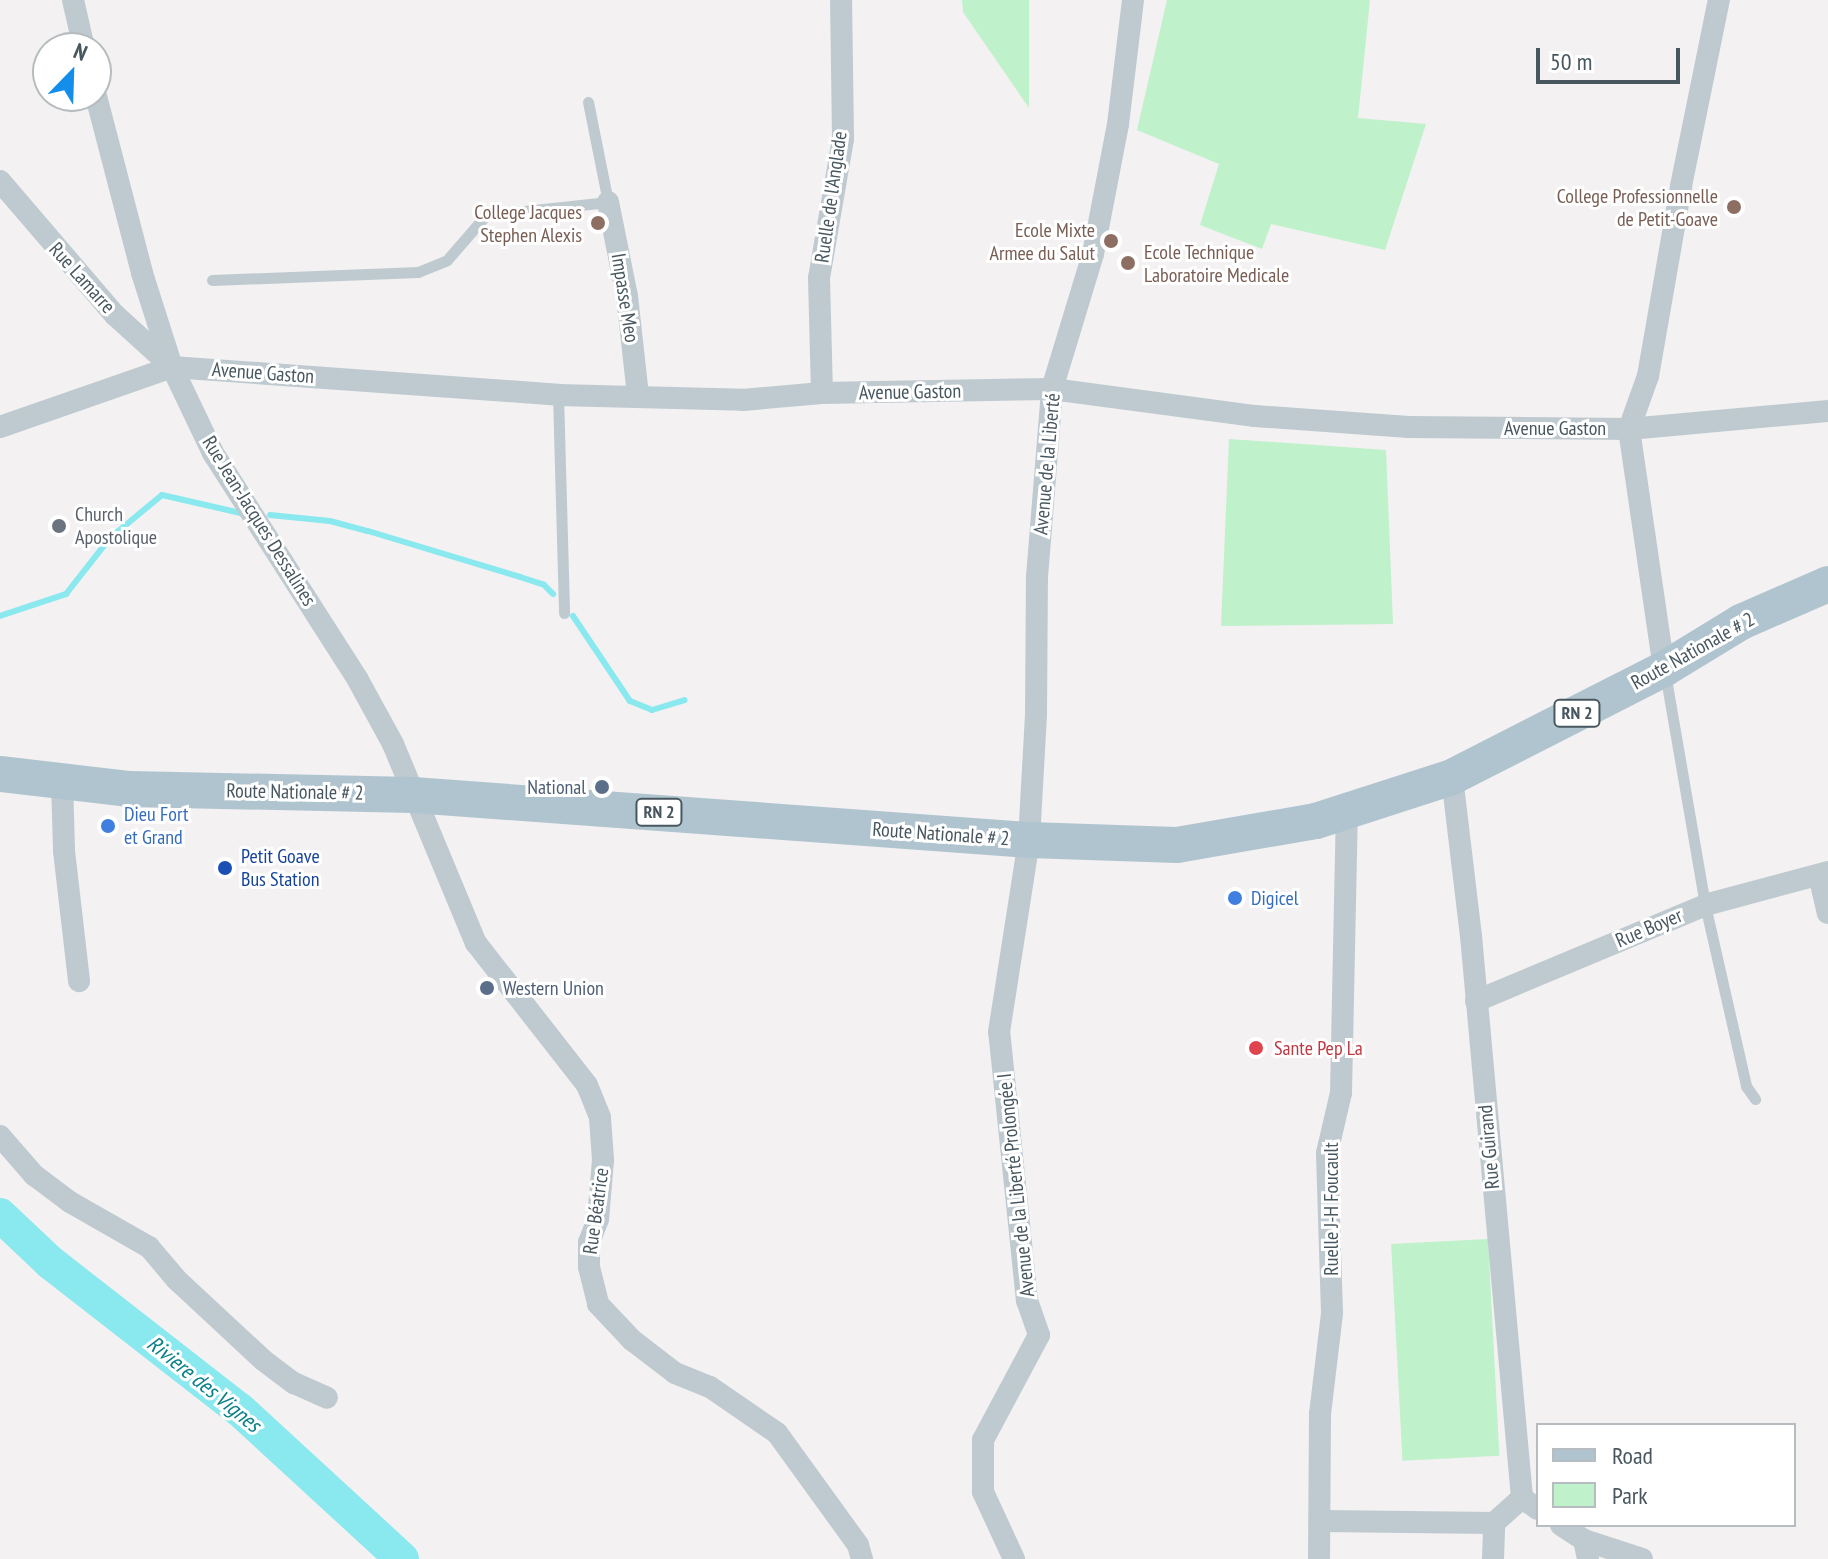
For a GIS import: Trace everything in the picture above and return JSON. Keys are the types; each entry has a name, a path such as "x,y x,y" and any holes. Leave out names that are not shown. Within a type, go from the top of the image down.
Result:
{"main road":[{"name":"Route Nationale # 2","path":"0,774 130,789 413,795 1029,840 1177,845 1316,821 1452,777 1664,669 1741,622 1828,584"}],"street":[{"path":"73,0 80,32"},
{"name":"Ruelle de l'Anglade","path":"822,393 819,278 843,139 841,0"},
{"name":"Avenue de la Liberté","path":"1029,840 1036,714 1037,577 1052,389 1093,254 1118,124 1133,0"},
{"path":"1664,669 1629,429 1648,376 1681,186 1719,0"},
{"name":"Rue Jean-Jacques Dessalines","path":"100,112 142,273 172,367 213,453 358,680 393,744 413,795"},
{"name":"Rue Lamarre","path":"0,181 115,315 172,367"},
{"name":"Impasse Meo","path":"608,202 627,296 638,395"},
{"name":"Avenue Gaston","path":"0,427 172,367 558,395 743,400 822,393 1052,389 1255,416 1409,427 1629,429 1828,411"},
{"name":"Rue Guirand","path":"1452,777 1530,1504"},
{"path":"62,782 64,851 79,981"},
{"name":"Rue Béatrice","path":"413,795 476,943 587,1085 600,1118 603,1160 598,1219 589,1242 589,1267 598,1304 632,1340 675,1373 710,1387 777,1433 858,1545 862,1559"},
{"name":"Ruelle J-H Foucault","path":"1319,1559 1322,1521 1320,1414 1332,1313 1327,1153 1341,1093 1347,811"},
{"name":"Avenue de la Liberté Prolongée I","path":"1014,1559 983,1492 983,1440 1039,1335 1027,1301 999,1032 1029,840"},
{"path":"1823,874 1828,913"},
{"name":"Rue Boyer","path":"1476,1001 1705,905 1823,874"},
{"path":"0,1136 34,1175 70,1202 149,1247 177,1280 263,1360 294,1383 327,1398"},
{"path":"1322,1521 1494,1523 1530,1504"},
{"path":"1493,1559 1494,1523"},
{"path":"1563,1527 1586,1550 1642,1559"}],"lane":[{"path":"212,280 418,272 447,260 486,215 608,202 588,102"},
{"path":"558,395 564,613"},
{"path":"1664,669 1705,905 1746,1086 1755,1099"}],"green space":[{"path":"962,0 1029,0 1029,108 963,12"},
{"path":"1167,0 1370,0 1358,118 1426,124 1385,250 1271,224 1262,249 1200,225 1219,164 1137,130"},
{"path":"1229,439 1386,450 1393,624 1221,626"},
{"path":"1488,1239 1499,1456 1402,1461 1391,1244"}],"waterway":[{"path":"0,616 66,594 110,538 162,495 245,514"},
{"path":"270,515 330,521 368,531 544,585 553,594"},
{"path":"573,616 630,701 652,710 684,700"},
{"name":"Riviere des Vignes","path":"0,1215 51,1263 240,1410 402,1559"}],"place":[{"name":"College Professionnelle de Petit-Goave","path":"1734,207"},
{"name":"College Jacques Stephen Alexis","path":"598,223"},
{"name":"Ecole Mixte Armee du Salut","path":"1111,241"},
{"name":"Ecole Technique Laboratoire Medicale","path":"1128,263"},
{"name":"Church Apostolique","path":"59,526"},
{"name":"National","path":"602,787"},
{"name":"Dieu Fort et Grand","path":"108,826"},
{"name":"Petit Goave Bus Station","path":"225,868"},
{"name":"Digicel","path":"1235,898"},
{"name":"Western Union","path":"487,988"},
{"name":"Sante Pep La","path":"1256,1048"}]}
